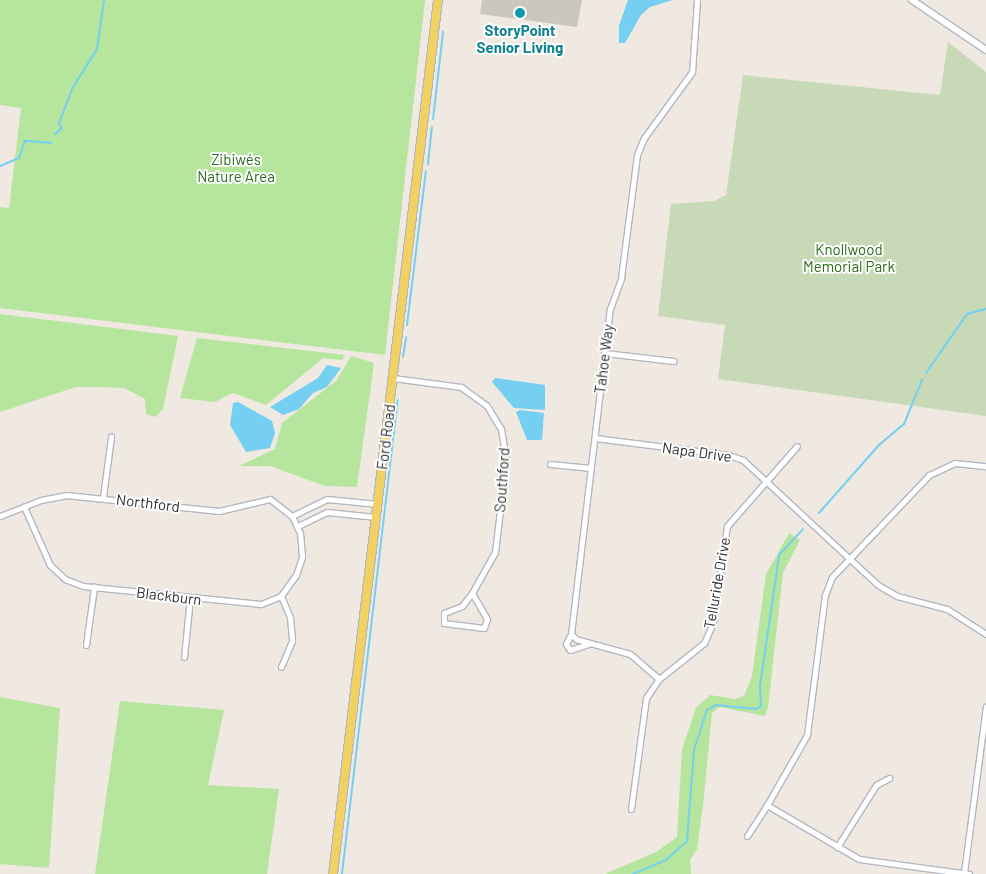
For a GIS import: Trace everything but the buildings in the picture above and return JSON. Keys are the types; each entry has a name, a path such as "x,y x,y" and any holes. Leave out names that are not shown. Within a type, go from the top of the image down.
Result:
{"main road":[{"name":"Ford Road","path":"333,874 438,0"}],"street":[{"name":"Tahoe Way","path":"571,634 610,309 622,278 637,155 644,138 692,72 698,0"},
{"path":"912,0 986,50"},
{"path":"605,353 674,362"},
{"name":"Southford","path":"393,378 461,387 487,406 501,429 506,460 495,552 472,593 462,606 444,612 444,623 484,628 487,619 472,593"},
{"path":"103,497 110,437"},
{"name":"Napa Drive","path":"595,438 729,455 742,460 891,593 947,609 986,634"},
{"name":"Telluride Drive","path":"659,679 696,651 710,631 728,526 797,446"},
{"path":"550,464 591,468"},
{"path":"747,836 805,739 825,595 832,577 929,474 955,464 986,466"},
{"name":"Northford","path":"0,516 59,496 103,497 219,511 270,499 292,516 298,526"},
{"path":"292,516 327,500 378,504"},
{"name":"Blackburn","path":"24,507 40,549 55,571 72,582 94,587 248,605 281,596"},
{"path":"282,667 292,641 290,617 281,596 300,563 302,545 298,526 327,512 376,517"},
{"path":"86,645 94,587"},
{"path":"184,657 190,598"},
{"path":"591,643 570,650 566,644 571,634 576,639 591,643 630,654 659,679 643,710 630,809"},
{"path":"964,874 986,706"},
{"path":"837,847 876,785 889,778"},
{"path":"766,805 866,862 969,874"}],"green space":[{"name":"Zibiwés Nature Area","path":"0,0 425,0 385,355 0,308 0,207 9,208 21,108 0,105"},
{"name":"Knollwood Memorial Park","path":"948,42 986,72 986,416 718,379 725,325 658,316 671,204 714,201 726,195 743,75 940,95"},
{"path":"0,314 178,336 163,409 156,417 146,414 145,399 124,388 76,387 0,412"},
{"path":"197,338 345,355 342,360 323,358 266,405 233,393 215,402 180,398"},
{"path":"351,356 374,363 357,487 325,486 270,466 239,466 275,449 282,423 336,381"},
{"path":"789,533 800,540 783,573 768,707 765,716 719,707 712,713 703,805 697,849 690,860 691,874 605,874 656,852 677,837 682,749 696,708 710,695 735,699 744,696 752,676 766,574"},
{"path":"0,697 60,708 49,868 0,864"},
{"path":"120,701 224,710 208,785 279,789 267,874 95,874"}],"water":[{"path":"628,0 673,0 650,7 641,15 625,43 619,43 619,26"},
{"path":"327,365 341,368 327,387 313,393 299,409 283,415 270,407 318,378"},
{"path":"495,378 545,385 545,410 514,408 492,382"},
{"path":"238,402 272,421 275,433 270,448 246,452 230,425 233,403"},
{"path":"520,410 544,413 542,440 527,440 516,412"}],"waterway":[{"path":"55,134 62,128 59,123 72,89 97,49 104,0"},
{"path":"433,119 443,32"},
{"path":"428,164 432,127"},
{"path":"0,166 19,158 25,141 51,143"},
{"path":"407,325 426,171"},
{"path":"926,373 967,314 986,309"},
{"path":"403,357 406,337"},
{"path":"819,513 879,445 904,424 922,380"},
{"path":"342,874 398,400"},
{"path":"633,874 666,860 687,841 694,750 707,710 716,705 756,709 761,706 760,686 779,555 803,529"}],"place":[{"name":"StoryPoint Senior Living","path":"520,13"}]}
